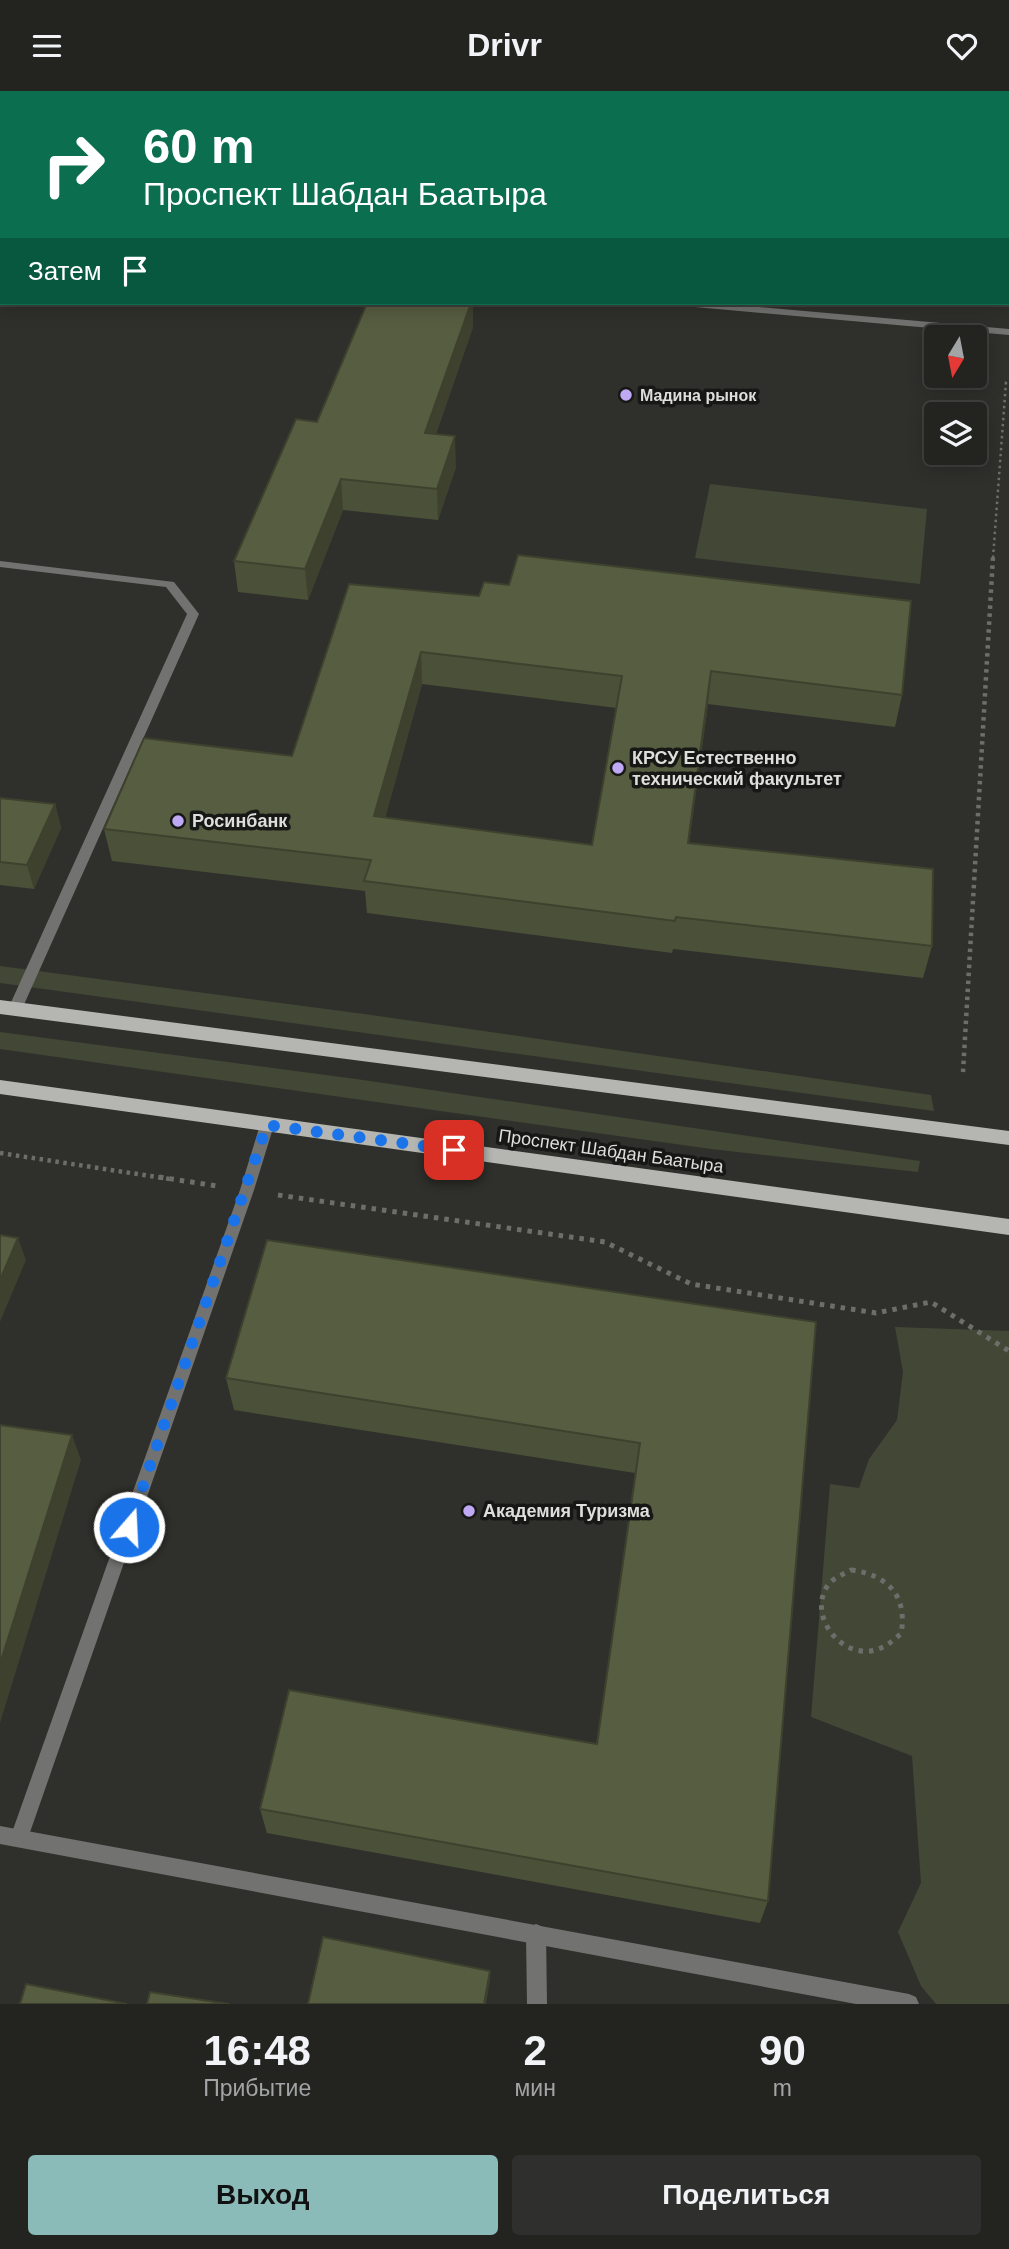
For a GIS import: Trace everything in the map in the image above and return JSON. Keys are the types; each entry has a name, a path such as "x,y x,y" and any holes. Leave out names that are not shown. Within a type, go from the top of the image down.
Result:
{"main road":[{"path":"8,1008 1009,1138"},
{"name":"Проспект Шабдан Баатыра","path":"0,1087 1009,1227"}],"street":[{"path":"706,305 1009,332"},
{"path":"0,564 170,585 193,614 8,1008"},
{"path":"267,1125 247,1190 10,1836 909,2004"},
{"path":"537,1934 537,2004"}],"path":[{"path":"963,1073 997,496 1006,382 1009,380"},
{"path":"0,1153 605,1242 691,1284 876,1313 931,1302 1009,1351"},
{"path":"851,1570 878,1575 900,1595 905,1608 901,1634 881,1650 853,1650 829,1633 820,1607 821,1594 839,1575 851,1570"}],"green space":[{"path":"710,484 927,509 920,584 695,558"},
{"path":"0,966 364,1014 931,1095 934,1111 0,983"},
{"path":"0,1032 356,1079 920,1161 918,1172 711,1149 0,1049"},
{"path":"895,1327 1009,1331 1009,2004 936,2004 921,1986 898,1932 921,1883 912,1756 811,1717 830,1484 859,1488 869,1459 897,1420 903,1372"}],"building":[{"path":"366,305 470,305 425,433 455,436 437,489 341,479 305,569 234,561 296,419 317,422"},
{"path":"518,555 911,601 902,695 711,671 688,843 933,869 932,946 676,917 675,921 364,881 371,860 104,829 144,738 292,756 349,584 479,596 484,582 509,585","holes":["421,652 622,676 592,845 374,816"]},
{"path":"0,798 55,804 27,865 0,862"},
{"path":"0,1235 18,1238 0,1280"},
{"path":"267,1240 816,1322 768,1901 260,1809 289,1690 597,1744 640,1443 226,1378"},
{"path":"0,1425 72,1435 0,1664"},
{"path":"323,1937 490,1971 484,2004 308,2004"},
{"path":"26,1984 127,2004 20,2004"},
{"path":"150,1992 229,2004 147,2004"}],"place":[{"name":"Мадина рынок","path":"626,395"},
{"name":"КРСУ Естественно технический факультет","path":"618,768"},
{"name":"Росинбанк","path":"178,821"},
{"name":"Академия Туризма","path":"469,1511"}],"route":[{"path":"129,1527 247,1190 267,1125 454,1150"}]}
